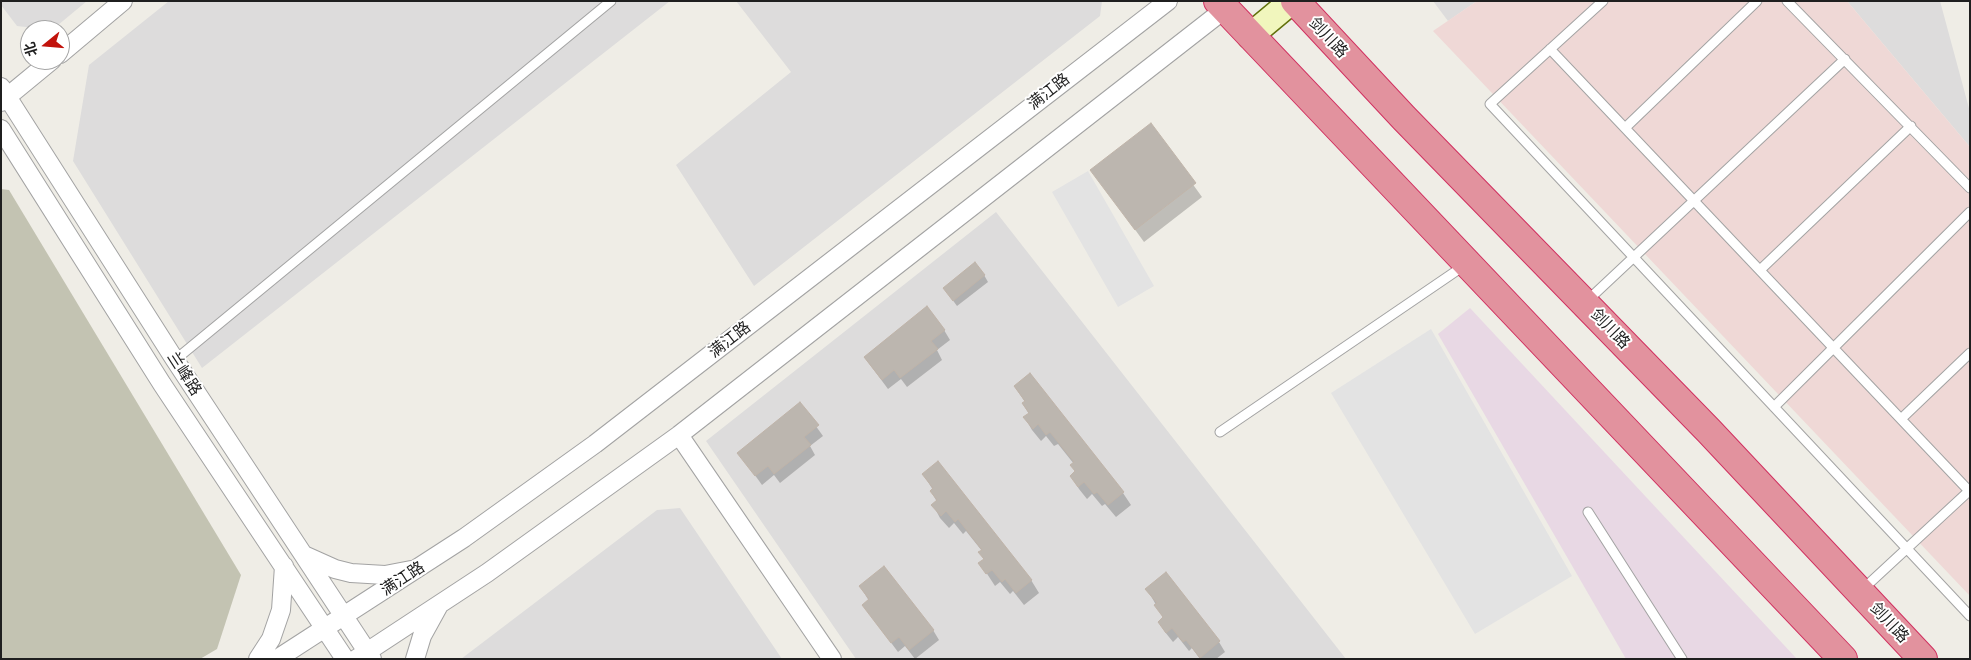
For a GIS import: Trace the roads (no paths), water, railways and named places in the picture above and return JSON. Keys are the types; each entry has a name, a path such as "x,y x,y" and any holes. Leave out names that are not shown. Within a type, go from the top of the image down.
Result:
{"highway":[{"name":"剑川路","path":"1293,1 1404,118 1709,431 1922,659"},
{"path":"1224,4 1250,36 1843,659"}],"street":[{"path":"70,46 123,1"},
{"name":"满江路","path":"277,659 421,567 595,444 1168,1"},
{"path":"1250,36 1293,1"},
{"path":"365,656 531,542 679,435 1224,4"},
{"path":"3,95 38,70"},
{"name":"兰峰路","path":"3,95 175,360 345,616 365,656"},
{"name":"兰峰路","path":"1,129 162,384 345,659"},
{"path":"679,435 832,659"},
{"path":"304,555 335,569 367,575 394,574 421,567"},
{"path":"258,659 271,639 281,610 284,566"},
{"path":"414,659 422,636 440,604"}],"lane":[{"path":"175,360 611,1"},
{"path":"1603,1 1490,104 1970,616"},
{"path":"1625,128 1756,1"},
{"path":"1787,1 1970,188"},
{"path":"1550,49 1969,491 1860,592"},
{"path":"1585,303 1844,59"},
{"path":"1760,270 1911,126"},
{"path":"1774,407 1970,212"},
{"path":"1220,432 1467,264"},
{"path":"1901,420 1970,353"},
{"path":"1588,512 1682,659"}]}
